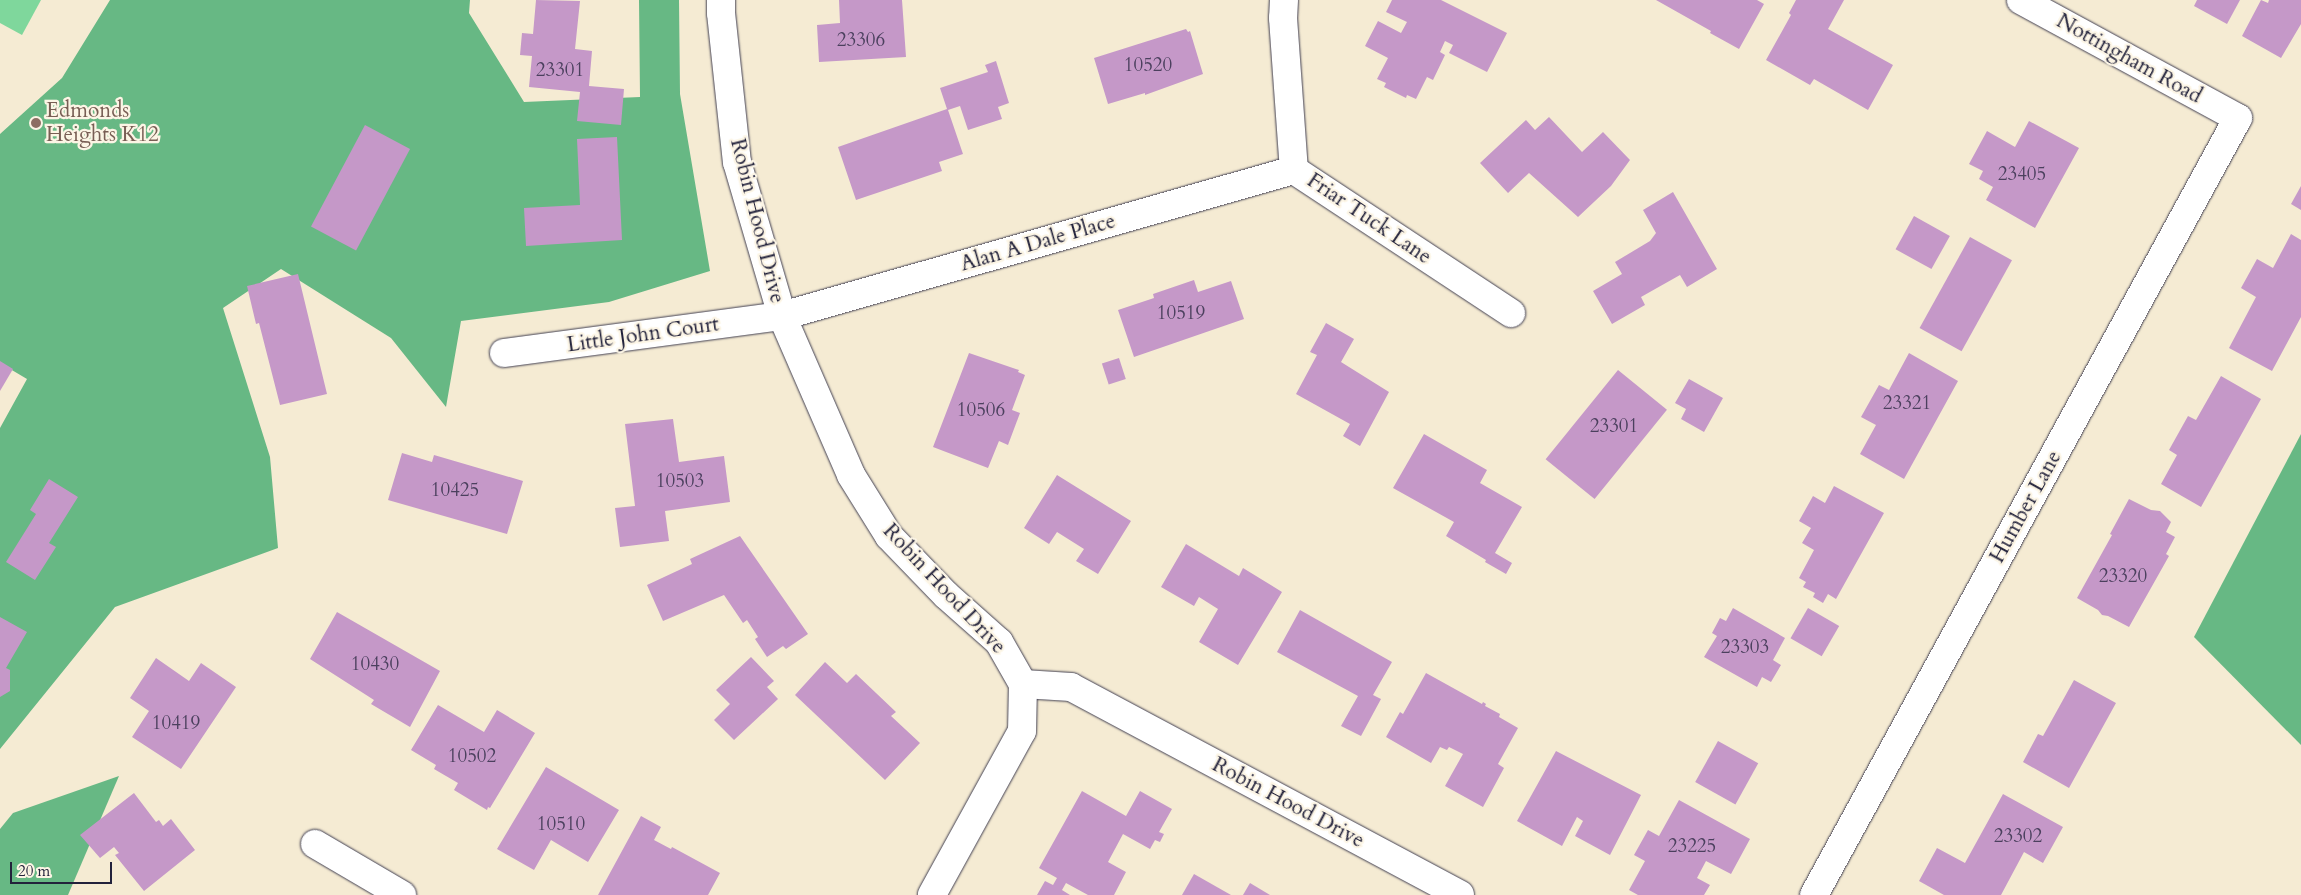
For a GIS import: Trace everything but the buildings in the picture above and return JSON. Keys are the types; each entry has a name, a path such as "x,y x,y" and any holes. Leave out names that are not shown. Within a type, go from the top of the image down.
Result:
{"street":[{"name":"Robin Hood Drive","path":"721,0 738,162 782,316 851,475 889,536 946,595 1000,642 1023,684 1071,688 1460,895"},
{"name":"Friar Tuck Lane","path":"1284,0 1283,18 1294,170 1511,313"},
{"name":"Nottingham Road","path":"2021,0 2238,118"},
{"name":"Humber Lane","path":"1814,895 2238,118"},
{"name":"Alan A Dale Place","path":"782,316 1294,170"},
{"name":"Little John Court","path":"504,353 782,316"},
{"path":"932,895 1022,731 1023,684"},
{"path":"315,844 402,895"}],"green space":[{"path":"0,0 41,0 22,35 0,23"},
{"path":"110,0 470,0 469,13 524,102 640,97 639,0 679,0 680,94 710,271 609,302 461,321 446,407 391,338 281,269 223,308 270,457 278,548 115,607 0,749 0,428 27,379 0,363 0,134 62,78"},
{"path":"2301,434 2301,745 2194,637"},
{"path":"119,776 68,895 0,895 0,829 13,813"}],"place":[{"name":"Edmonds Heights K12","path":"36,123"}]}
